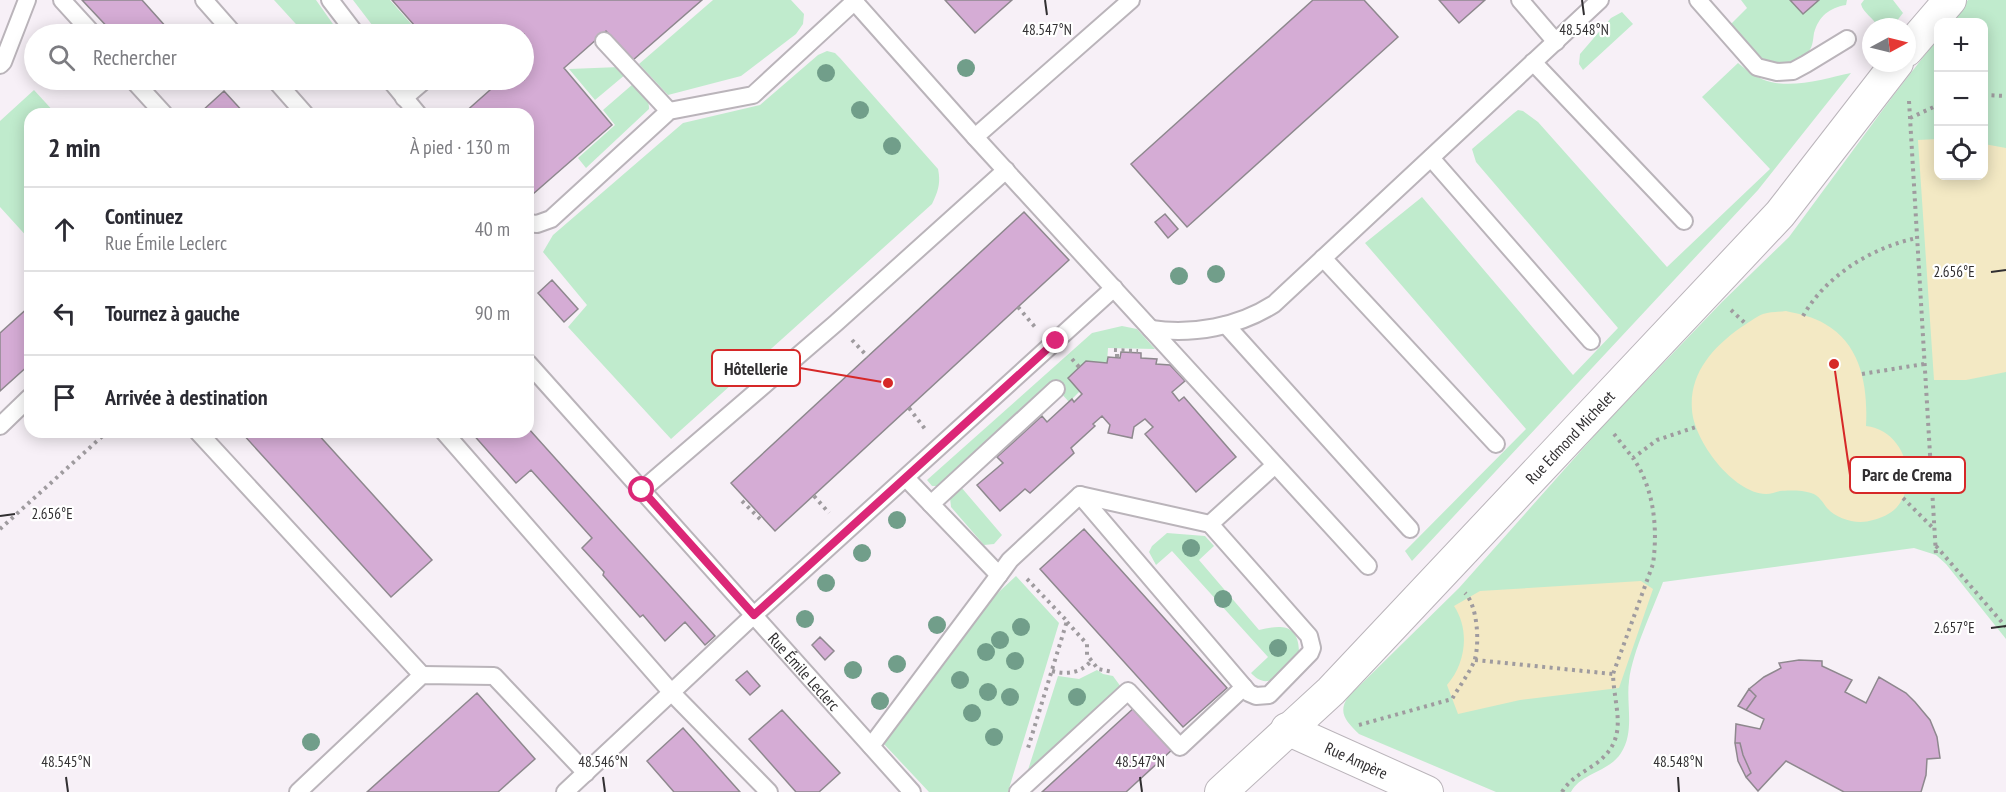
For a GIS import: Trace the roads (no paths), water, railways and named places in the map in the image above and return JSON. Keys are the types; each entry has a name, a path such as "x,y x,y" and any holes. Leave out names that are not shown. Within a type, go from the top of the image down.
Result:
{"street":[{"path":"1916,40 1950,0"},
{"name":"Rue Edmond Michelet","path":"1221,792 1331,691 1780,214 1890,72"},
{"name":"Rue Ampère","path":"1287,729 1427,792"}],"lane":[{"path":"0,65 27,0"},
{"path":"62,0 84,24"},
{"path":"204,0 225,24"},
{"path":"330,0 348,24"},
{"path":"534,224 551,219 669,111 753,95 855,0 975,137 1368,566"},
{"path":"975,137 1131,0"},
{"path":"1520,0 1556,42"},
{"path":"1151,329 1187,331 1226,324 1260,313 1274,304 1600,0"},
{"path":"1698,0 1757,67 1777,72 1793,70 1847,39"},
{"path":"604,41 669,111"},
{"path":"1533,62 1684,221"},
{"path":"142,90 159,108"},
{"path":"284,90 301,108"},
{"path":"398,90 413,108"},
{"path":"404,98 413,90"},
{"path":"1431,158 1591,341"},
{"path":"642,490 836,323 1006,170"},
{"path":"1323,258 1496,444"},
{"path":"566,792 754,615 1114,288"},
{"path":"1226,324 1410,529"},
{"name":"Rue Émile Leclerc","path":"534,370 912,792"},
{"path":"931,504 1056,390"},
{"path":"0,426 24,403"},
{"path":"204,438 422,675"},
{"path":"449,438 672,693 770,792"},
{"path":"1210,524 1275,465"},
{"path":"906,478 999,575"},
{"path":"1080,495 1210,524 1306,631 1311,642 1310,653 1269,695 1256,696 1249,693 1080,495"},
{"path":"871,746 1010,560 1080,495"},
{"path":"298,792 422,675 494,676 586,773"},
{"path":"1018,792 1128,691 1180,747 1244,687"}],"place":[{"name":"Parc de Crema","path":"1834,364"},
{"name":"Hôtellerie","path":"888,383"}]}
